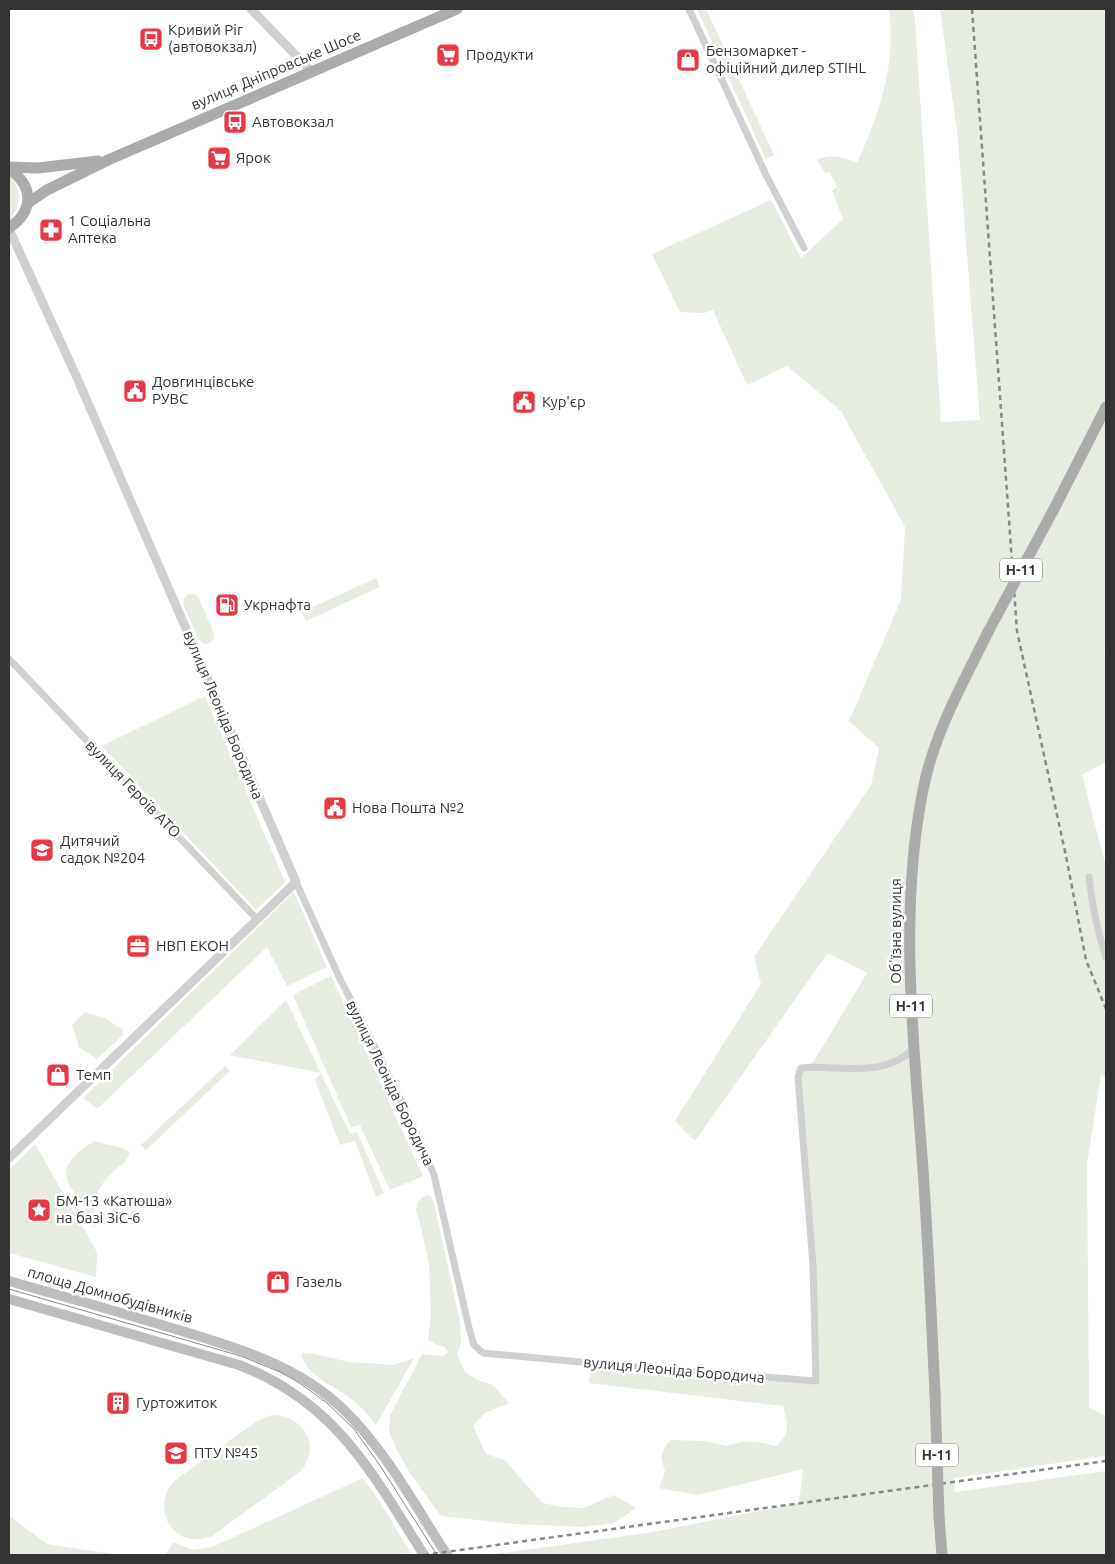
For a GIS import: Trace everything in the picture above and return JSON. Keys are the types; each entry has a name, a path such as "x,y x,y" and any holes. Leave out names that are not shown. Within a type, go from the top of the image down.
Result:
{"main road":[{"name":"вулиця Дніпровське Шосе","path":"108,160 457,9"},
{"path":"9,168 38,168 108,160"},
{"path":"9,229 23,214 28,203 47,190 108,160"},
{"path":"9,168 22,180 28,203"},
{"name":"Обʼїзна вулиця","path":"942,1555 924,1186 910,968 911,871 923,790 944,720 1106,407"},
{"name":"площа Домнобудівників","path":"9,1281 204,1338 254,1355 291,1372 327,1395 344,1410 368,1437 394,1472 446,1555"},
{"name":"площа Домнобудівників","path":"9,1299 200,1353 239,1365 275,1380 310,1404 326,1418 362,1459 424,1555"}],"street":[{"path":"251,9 311,71"},
{"path":"689,9 766,175 804,248"},
{"name":"вулиця Леоніда Бородича","path":"9,229 78,380 296,882 340,979 422,1145 434,1175 474,1345 483,1353 816,1381 813,1265 798,1077 801,1068 811,1066 832,1068 878,1067 904,1058 914,1048"},
{"name":"вулиця Героїв АТО","path":"9,659 257,919"},
{"path":"1089,877 1091,896 1106,957"},
{"path":"9,1158 296,882"}],"shaded area":[{"path":"697,9 706,9 774,155 766,159"},
{"path":"889,9 913,9 915,20 941,422 980,420 958,139 940,9 1106,9 1106,649 1104,650 1106,654 1106,762 1082,775 1106,867 1106,1079 1101,1075 1087,1164 1089,1407 1106,1416 1106,1456 954,1478 955,1492 1106,1471 1106,1555 488,1555 654,1532 799,1503 803,1469 698,1495 659,1488 665,1472 661,1456 671,1440 705,1441 726,1446 741,1442 757,1442 776,1446 784,1437 787,1428 783,1406 589,1383 592,1363 816,1381 798,1077 801,1068 811,1066 867,973 828,953 695,1141 675,1121 761,984 754,957 871,785 879,748 849,721 901,600 905,527 841,411 787,366 747,385 713,310 704,313 680,312 652,254 771,200 801,258 843,219 832,191 837,187 830,172 825,173 817,160 837,157 857,163 879,107 888,69 891,30"},
{"path":"9,176 17,187 19,198 16,210 9,221"},
{"path":"376,578 380,587 306,621 302,612"},
{"path":"189,594 196,595 199,598 214,634 214,638 210,643 204,644 199,640 183,604 184,598"},
{"path":"205,696 285,882 256,910 102,746"},
{"path":"294,892 327,967 287,986 267,947 97,1109 83,1098"},
{"path":"331,976 423,1176 390,1190 360,1125 351,1127 293,995"},
{"path":"286,1000 321,1073 230,1055"},
{"path":"85,1012 106,1019 122,1029 123,1035 97,1059 79,1047 72,1025"},
{"path":"225,1066 230,1071 146,1150 141,1145"},
{"path":"321,1073 350,1134 357,1132 384,1193 376,1197 355,1141 340,1145 315,1080"},
{"path":"95,1141 130,1152 126,1160 103,1183 96,1196 94,1211 95,1228 89,1221 83,1205 70,1186 66,1174 72,1159 81,1150"},
{"path":"35,1144 97,1252 96,1277 9,1253 9,1170"},
{"path":"430,1195 434,1203 460,1322 461,1344 457,1354 465,1372 477,1380 493,1385 509,1403 485,1413 473,1426 486,1454 505,1460 542,1503 583,1508 614,1495 636,1508 614,1523 583,1527 514,1524 441,1516 410,1473 396,1449 389,1432 390,1415 422,1354 443,1356 448,1352 445,1347 428,1340 431,1315 429,1264 416,1211 417,1203 424,1196"},
{"path":"301,1353 349,1362 394,1365 414,1358 376,1425 358,1404 315,1375 309,1369"},
{"path":"275,1415 295,1421 307,1434 310,1452 301,1471 212,1536 199,1539 187,1538 177,1533 165,1516 164,1504 167,1493 174,1481 257,1421"},
{"path":"363,1478 411,1553 393,1555 166,1555 173,1542 193,1550 212,1547"},
{"path":"9,1516 47,1544 119,1555 9,1555"}],"tram line":[{"path":"9,1289 241,1356 280,1372 298,1382 327,1403 354,1429 379,1464 437,1555"}],"railway":[{"path":"972,9 1017,631 1066,856 1086,960 1106,1009"},
{"path":"424,1555 1106,1461"}],"place":[{"name":"Кривий Ріг (автовокзал)","path":"151,39"},
{"name":"Продукти","path":"448,55"},
{"name":"Бензомаркет - офіційний дилер STIHL","path":"688,60"},
{"name":"Автовокзал","path":"235,122"},
{"name":"Ярок","path":"219,158"},
{"name":"1 Соціальна Аптека","path":"51,230"},
{"name":"Довгинцівське РУВС","path":"135,391"},
{"name":"Кур'єр","path":"524,402"},
{"name":"Укрнафта","path":"227,605"},
{"name":"Нова Пошта №2","path":"335,808"},
{"name":"Дитячий садок №204","path":"42,850"},
{"name":"НВП ЕКОН","path":"138,946"},
{"name":"Темп","path":"58,1075"},
{"name":"БМ-13 «Катюша» на базі ЗіС-6","path":"39,1210"},
{"name":"Газель","path":"278,1282"},
{"name":"Гуртожиток","path":"118,1403"},
{"name":"ПТУ №45","path":"176,1453"}]}
